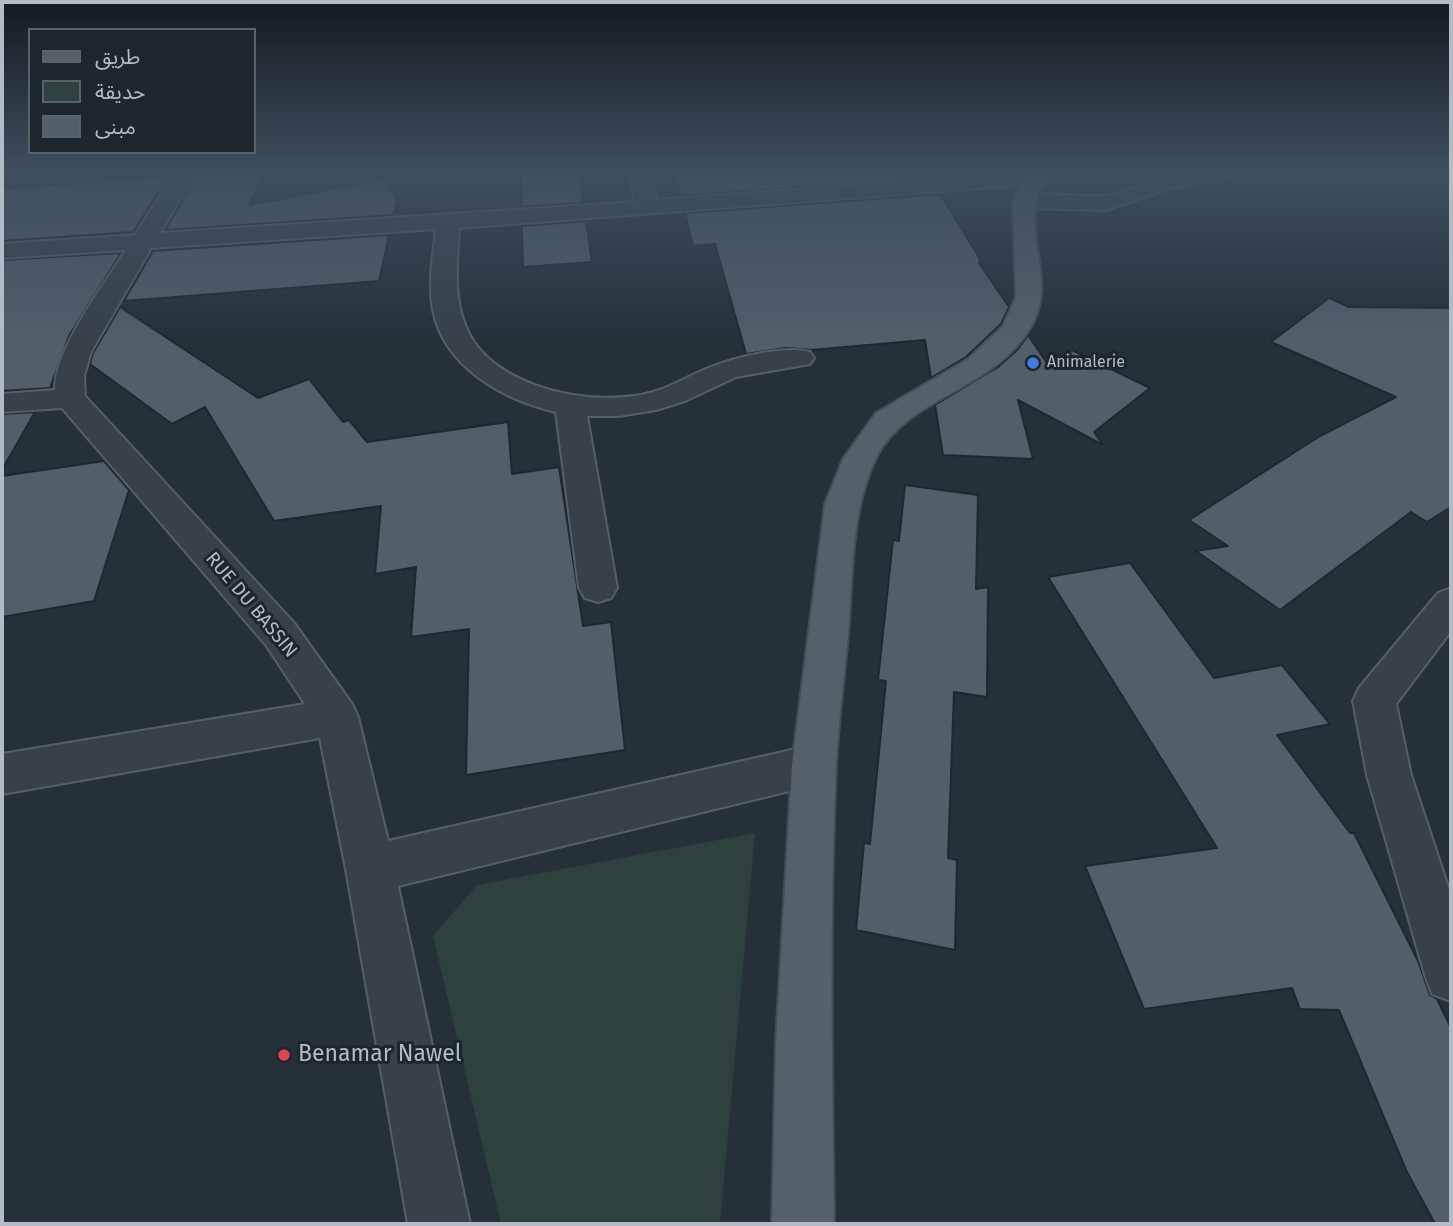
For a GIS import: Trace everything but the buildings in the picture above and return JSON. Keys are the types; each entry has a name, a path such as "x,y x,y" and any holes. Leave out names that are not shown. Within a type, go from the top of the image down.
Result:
{"main road":[{"path":"803,1224 804,1042 814,765 842,504 855,463 888,419 999,351 1017,330 1027,307 1031,284 1023,229"}],"street":[{"path":"2,403 70,398 69,376 76,352 149,229"},
{"path":"2,251 327,229"},
{"path":"447,229 444,275 447,313 459,344 488,372 538,396 570,406 614,407 648,403 675,397 715,376 744,365 800,358"},
{"name":"RUE DU BASSIN","path":"70,398 280,634 337,717 370,869 439,1224"},
{"path":"570,406 598,588"},
{"path":"1451,603 1374,701 1389,775 1451,975"},
{"path":"2,774 337,717"},
{"path":"370,869 814,765"}],"green space":[{"path":"755,833 720,1224 501,1224 433,936 477,885"}],"place":[{"name":"Animalerie","path":"1033,363"},
{"name":"Benamar Nawel","path":"284,1055"}]}
